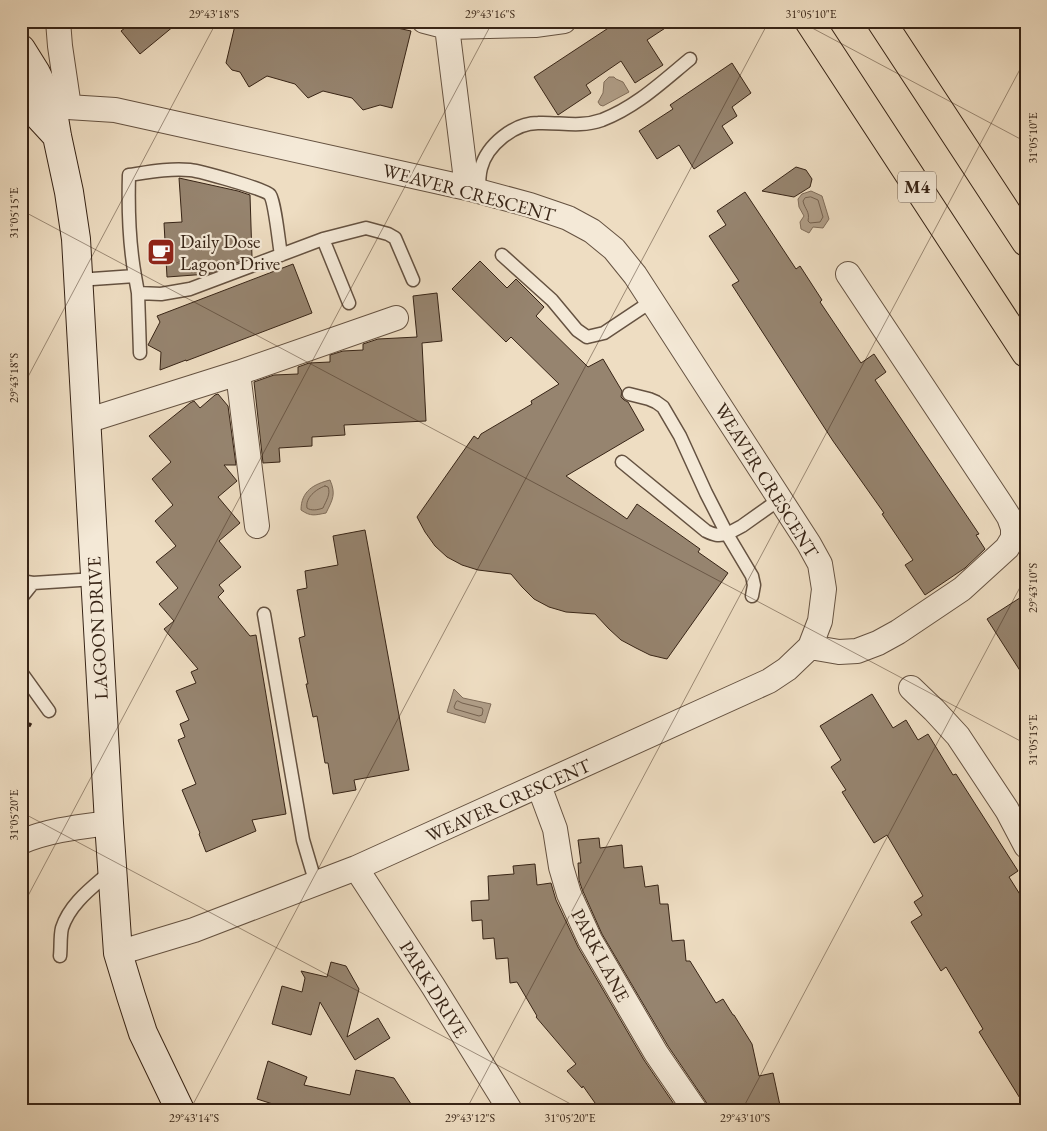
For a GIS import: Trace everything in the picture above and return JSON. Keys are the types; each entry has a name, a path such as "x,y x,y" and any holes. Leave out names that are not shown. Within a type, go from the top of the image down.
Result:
{"highway":[{"name":"M4","path":"809,21 1026,353"},
{"path":"881,21 1026,242"}],"street":[{"path":"43,104 60,46 58,21"},
{"path":"424,21 447,28 478,24 535,25 564,21"},
{"path":"447,28 473,189"},
{"name":"LAGOON DRIVE","path":"21,49 36,72 43,104 57,136 64,161 76,239 108,823 118,952 130,996 143,1033 180,1110"},
{"name":"WEAVER CRESCENT","path":"43,104 115,110 473,189 568,218 592,231 614,249 635,275 652,301 809,544 820,564 824,589 820,621 810,647 787,669 770,681 356,868 194,930 118,952"},
{"path":"810,647 839,652 857,651 898,632 962,589 1007,548 1013,538 1013,528 1005,510 848,274"},
{"path":"86,421 238,373 396,318"},
{"path":"238,373 257,526"},
{"path":"910,688 958,736 1007,810 1026,846"},
{"name":"PARK LANE","path":"539,786 555,829 561,867 569,894 590,940 656,1053 695,1110"},
{"path":"21,842 33,836 57,830 108,823"},
{"name":"PARK DRIVE","path":"356,868 438,994 510,1110"}],"lane":[{"path":"473,189 486,155 503,137 514,130 528,124 538,123 574,125 600,120 620,112 642,99 690,59"},
{"path":"140,353 138,293 131,256 129,175 168,170 191,170 259,188 270,195 274,207 281,255"},
{"path":"138,293 161,294 190,289 323,239 366,228 395,238 413,280"},
{"path":"323,239 349,303"},
{"path":"502,255 552,300 577,330 587,337 604,333 652,301"},
{"path":"78,280 135,276"},
{"path":"629,394 649,399 663,408 680,436 727,534 752,576 754,585 752,596"},
{"path":"622,462 706,531 715,535 727,534 742,526 780,499"},
{"path":"21,598 27,582 95,579"},
{"path":"264,614 303,840 316,884"},
{"path":"21,672 49,711"},
{"path":"60,956 62,929 70,912 80,898 111,871"}],"water":[{"path":"609,77 614,77 623,82 629,92 603,106 598,102 603,93 604,82"},
{"path":"811,191 822,196 829,219 823,228 813,227 809,233 801,229 800,222 804,216 799,207 798,199 802,194"},
{"path":"21,409 25,409 28,455 21,457"},
{"path":"330,480 333,496 326,513 310,515 301,510 306,493 314,486"},
{"path":"454,689 463,698 491,704 485,723 447,712"}],"building":[{"path":"134,21 180,21 140,54 121,31"},
{"path":"236,21 366,21 411,31 392,108 380,105 363,110 352,98 323,91 308,98 295,84 267,76 249,87 240,72 232,70 226,63"},
{"path":"619,21 676,21 647,40 663,65 635,83 621,61 586,85 591,93 558,115 534,77"},
{"path":"732,63 751,93 732,107 737,116 722,126 733,143 694,169 679,145 657,159 639,131 673,109 670,105"},
{"path":"796,167 806,170 812,179 810,187 794,197 762,191"},
{"path":"179,178 250,195 252,257 208,274 167,277 164,223 182,222"},
{"path":"745,192 796,269 800,266 822,300 820,302 861,363 874,354 886,372 875,380 979,534 976,535 985,549 965,568 925,595 905,565 913,560 882,514 884,513 833,441 732,285 739,281 709,236 726,225 717,211"},
{"path":"480,261 507,288 516,279 544,307 536,316 588,367 603,359 622,391 621,397 628,402 644,430 566,476 627,519 637,504 700,549 698,552 728,573 667,659 650,655 621,640 595,614 566,612 549,607 534,599 511,574 478,570 462,565 447,557 435,546 417,517 474,436 478,439 481,434 532,404 531,401 559,384 511,337 506,342 452,289"},
{"path":"293,264 312,313 160,370 161,352 148,345 160,322 157,316"},
{"path":"437,293 442,341 422,343 426,421 344,425 345,435 312,437 312,446 279,448 280,462 263,463 254,382 274,375 298,374 298,367 309,363 330,362 330,355 343,351 363,350 363,344 378,339 417,337 413,296"},
{"path":"218,394 228,406 236,465 224,465 237,481 218,497 240,523 219,541 241,567 219,585 224,591 218,597 250,636 256,635 286,814 252,820 256,831 206,852 182,790 196,784 178,740 185,737 180,724 189,720 176,691 196,683 191,672 198,669 164,629 174,621 159,604 178,588 156,562 176,546 155,521 173,505 152,479 171,462 149,436 190,403 194,401 200,408"},
{"path":"365,530 409,770 354,780 356,790 333,794 328,763 325,763 317,716 313,717 306,684 308,684 299,638 305,636 297,590 307,588 305,571 338,565 333,536"},
{"path":"1026,594 1026,680 987,619"},
{"path":"872,694 893,728 906,720 918,740 928,734 953,775 956,774 1018,871 1009,877 1026,904 1026,1108 979,1032 983,1029 946,967 941,971 911,922 922,915 914,902 923,896 887,835 874,843 842,792 846,790 831,767 841,760 820,726"},
{"path":"599,838 600,848 622,845 624,868 642,866 645,887 658,885 660,904 668,904 672,941 684,940 686,961 690,961 716,1003 723,999 734,1015 752,1044 759,1076 773,1073 781,1110 709,1110 706,1102 668,1046 602,934 582,889 579,880 578,863 581,863 578,840"},
{"path":"535,864 537,885 551,883 556,900 578,947 644,1060 678,1110 600,1110 583,1086 582,1088 567,1071 576,1064 536,1017 517,982 510,983 508,958 496,959 494,938 483,939 482,920 472,921 471,901 489,900 488,876 514,874 513,866"},
{"path":"331,962 346,966 359,989 347,1037 378,1018 390,1038 355,1060 320,1002 311,1035 272,1024 282,986 302,992 305,978 301,971 327,977"},
{"path":"268,1061 307,1077 304,1085 350,1095 356,1070 394,1078 415,1110 275,1110 276,1105 257,1099"}],"place":[{"name":"Daily Dose Lagoon Drive","path":"161,252"}]}
